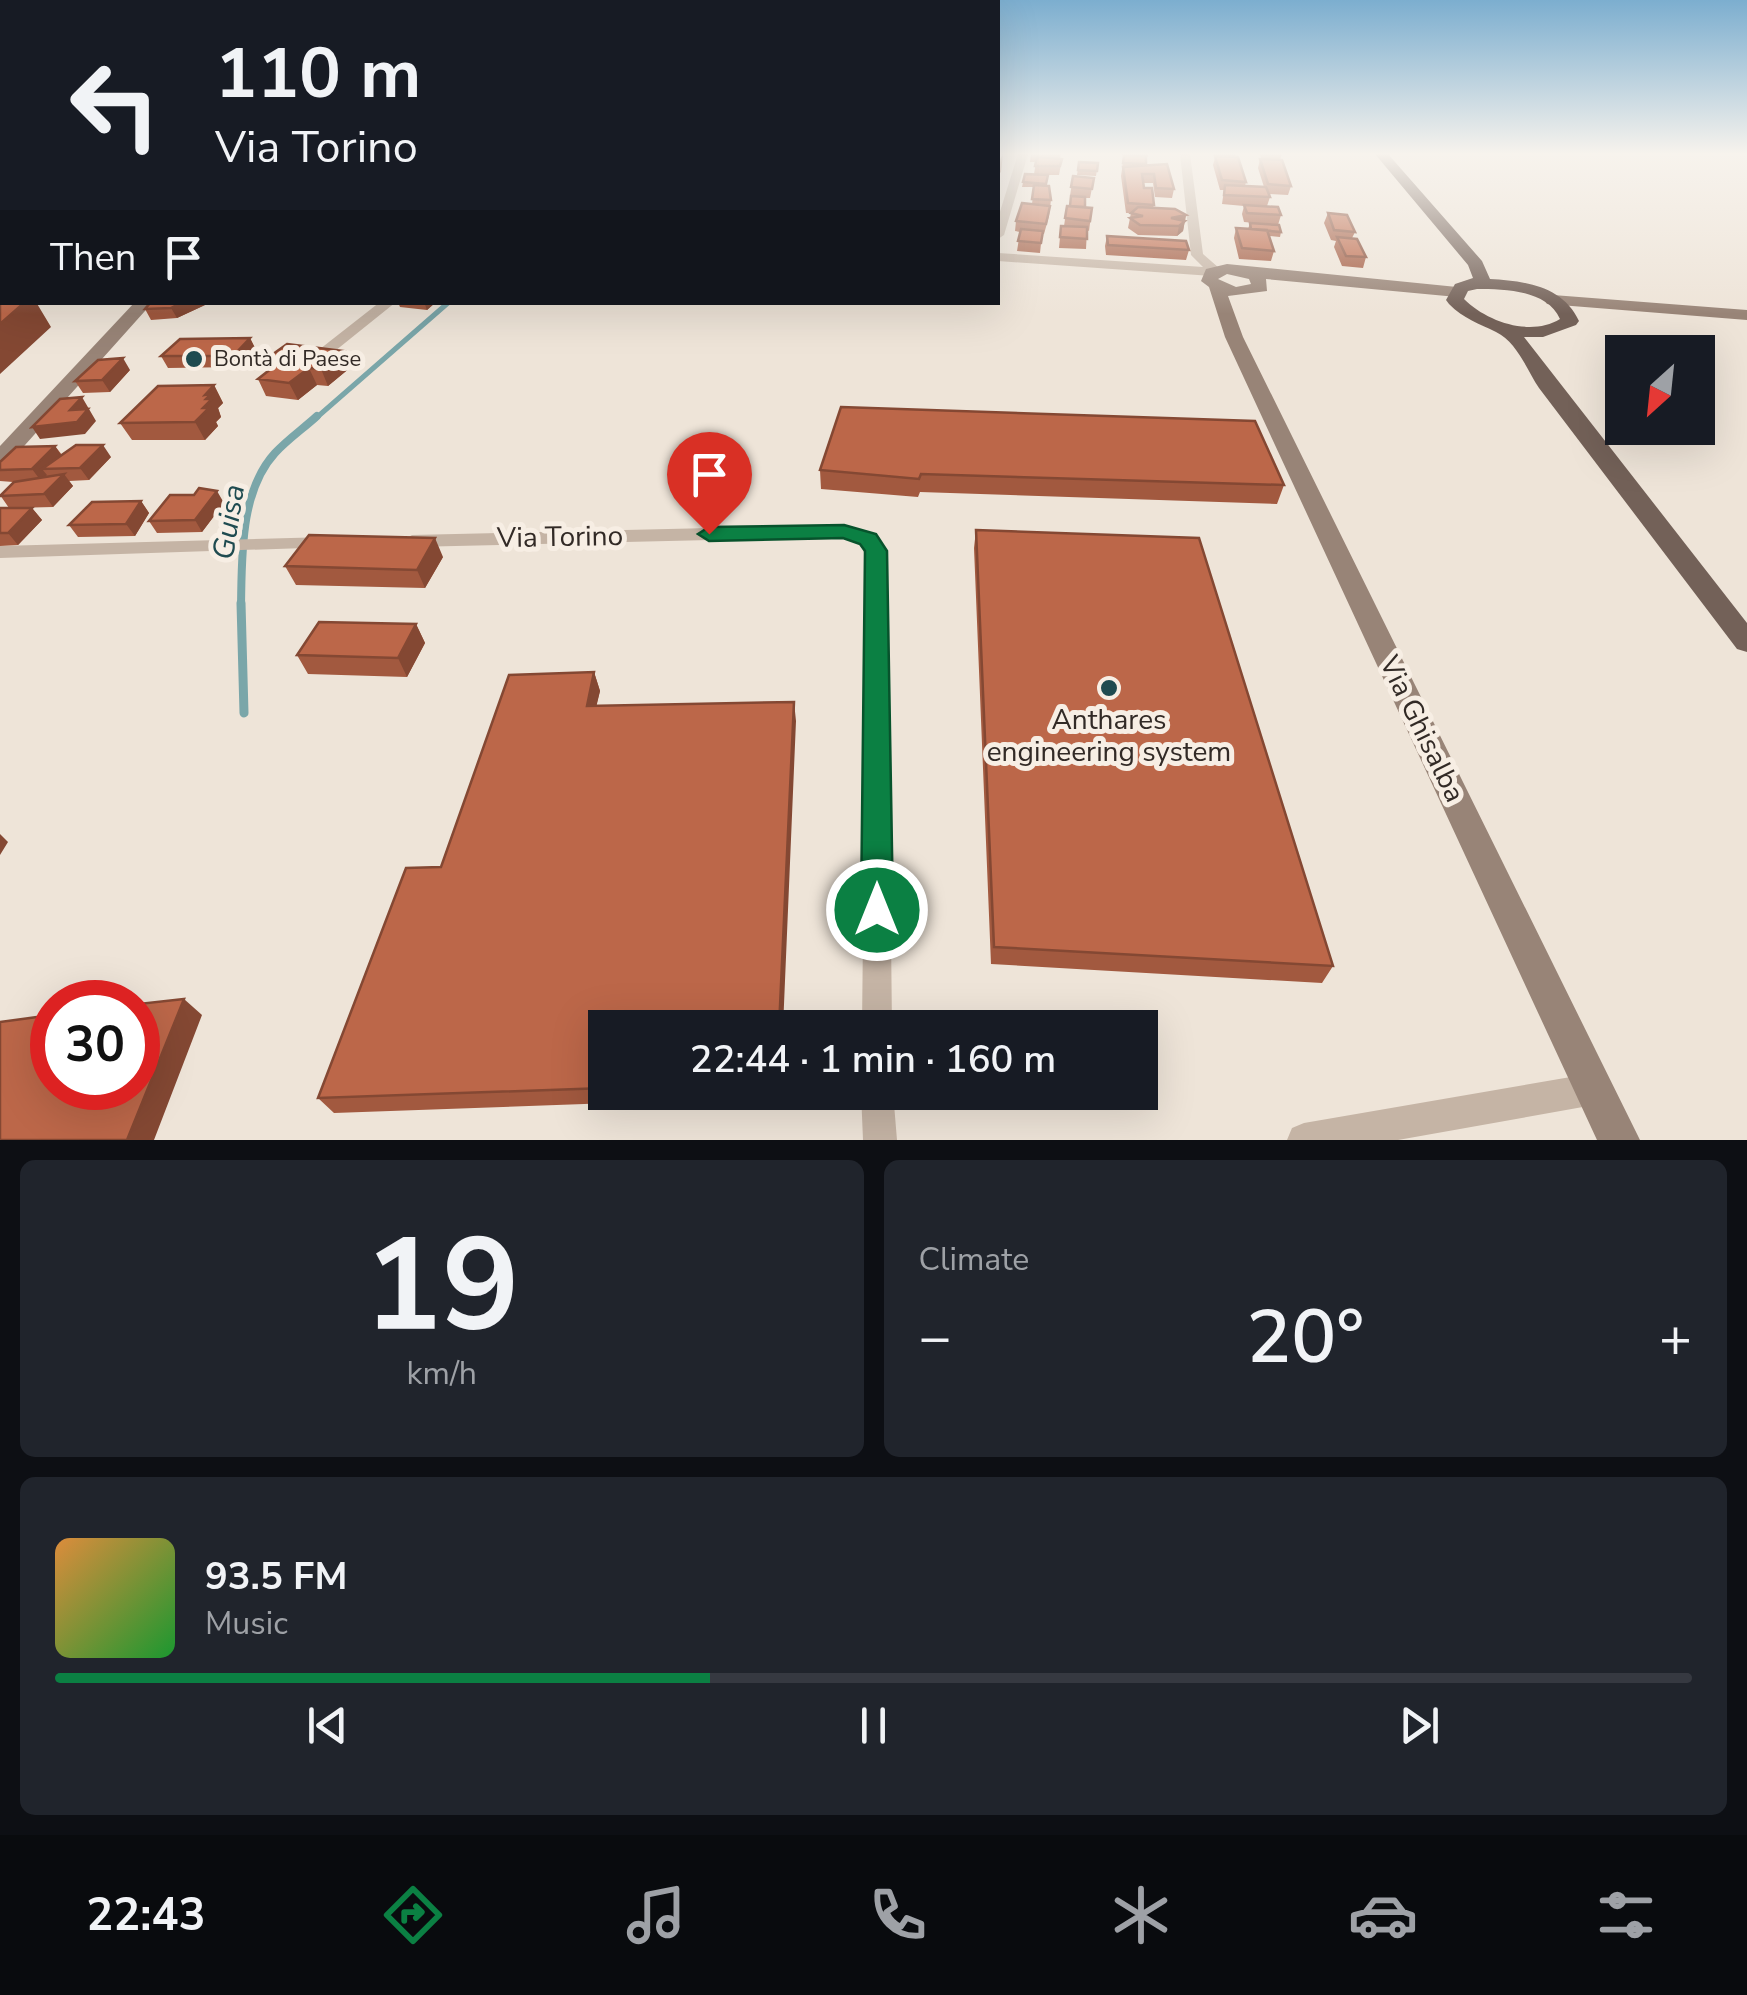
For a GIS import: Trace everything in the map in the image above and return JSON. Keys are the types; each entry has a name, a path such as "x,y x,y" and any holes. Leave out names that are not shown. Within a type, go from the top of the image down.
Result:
{"main road":[{"path":"1427,207 1476,264 1482,279 1457,298 1471,315 1504,327 1542,332 1567,325 1570,316 1553,300 1518,288 1476,264"},
{"path":"1476,284 1518,288"},
{"path":"1504,327 1747,642"},
{"path":"1530,356 1530,346 1542,332"}],"street":[{"path":"1192,207 1200,261 1216,275"},
{"path":"1000,256 1132,265 1216,275 1252,284 1336,281 1457,298"},
{"name":"Via Ghisalba","path":"1216,275 1248,369 1619,1140"},
{"path":"1228,317 1234,300 1252,284"},
{"path":"1553,300 1747,315"},
{"path":"0,459 142,305"},
{"path":"325,352 385,305"},
{"path":"1570,316 1610,305"},
{"name":"Via Torino","path":"390,541 844,532 862,536 873,545 877,559 877,1010"},
{"path":"0,552 353,542"},
{"path":"1304,1140 1594,1089"},
{"path":"878,1110 880,1140"}],"building":[{"path":"1021,207 1050,207 1046,224 1016,221"},
{"path":"1067,207 1092,208 1090,221 1065,218"},
{"path":"1142,207 1175,209 1186,215 1171,218 1185,221 1179,226 1140,225 1130,218 1143,216 1131,213"},
{"path":"1245,207 1278,207 1281,215 1247,213"},
{"path":"1328,213 1347,215 1355,232 1334,230"},
{"path":"1250,223 1279,225 1281,232 1251,229"},
{"path":"1061,226 1087,227 1087,239 1060,237"},
{"path":"1236,228 1267,230 1274,251 1242,248"},
{"path":"1021,229 1043,231 1041,243 1018,241"},
{"path":"1107,236 1186,241 1189,250 1108,245"},
{"path":"1337,237 1357,239 1366,257 1346,256"},
{"path":"0,305 22,305 0,324"},
{"path":"148,305 176,305 171,308 145,309"},
{"path":"250,338 233,356 161,356 180,339"},
{"path":"287,344 344,351 321,369 309,368 289,383 258,379 277,364 262,362"},
{"path":"123,358 102,380 75,381 98,360"},
{"path":"214,385 205,395 211,394 206,399 212,399 203,408 209,408 195,422 120,423 158,386"},
{"path":"82,397 70,410 88,409 77,422 32,427 60,399"},
{"path":"841,407 1255,421 1284,485 921,474 919,479 820,470"},
{"path":"76,445 103,445 80,468 42,469"},
{"path":"55,446 32,469 0,470 0,462 16,447"},
{"path":"64,474 44,494 0,496 14,482"},
{"path":"199,488 217,491 195,520 149,521 170,495 194,495"},
{"path":"141,501 126,524 69,525 92,502"},
{"path":"0,508 32,508 8,533 0,533"},
{"path":"976,530 1199,538 1333,966 994,947"},
{"path":"309,535 435,538 417,570 285,566"},
{"path":"319,622 416,624 398,658 297,655"},
{"path":"594,672 587,706 794,702 780,1010 588,1010 588,1089 318,1098 406,868 441,867 509,675"},
{"path":"184,999 160,1058 160,1002"},
{"path":"30,1018 30,1110 139,1110 127,1140 0,1140 0,1022"}],"waterway":[{"name":"Guisa","path":"315,419 446,305"},
{"name":"Guisa","path":"241,604 245,525 255,486 275,453 317,416"},
{"name":"Guisa","path":"241,604 244,713"}],"place":[{"name":"Bontà di Paese","path":"194,359"},
{"name":"Anthares engineering system","path":"1109,688"}],"route":[{"path":"709,534 854,533 868,540 876,551 877,910"}]}
